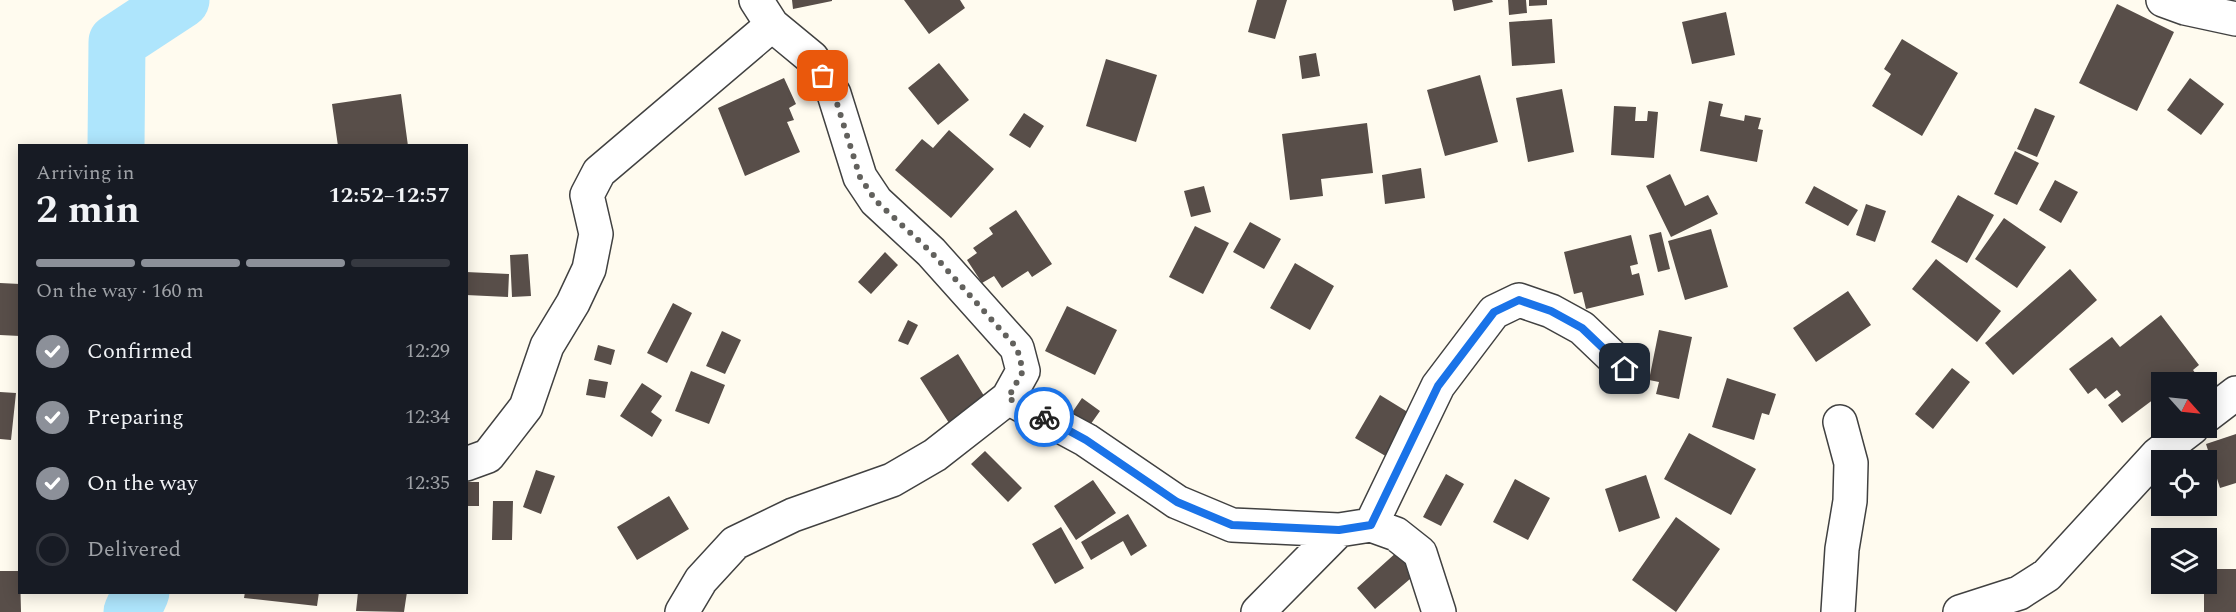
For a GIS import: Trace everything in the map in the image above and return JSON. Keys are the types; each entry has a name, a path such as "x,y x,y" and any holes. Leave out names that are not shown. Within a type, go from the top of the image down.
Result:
{"street":[{"path":"2163,0 2185,8 2236,19"},
{"path":"468,463 488,456 526,406 547,346 573,303 589,270 596,234 587,195 599,172 764,13 812,58 834,94 860,177 876,201 931,252 1017,348 1023,371 1008,398 934,455 892,480 793,516 735,543 701,580 682,612"},
{"path":"1371,525 1438,386 1494,312 1519,300 1551,311 1582,328 1625,369"},
{"path":"2217,408 2236,393"},
{"path":"1008,398 1086,440 1177,502 1232,525 1339,530 1371,525 1396,534 1420,553 1439,612"},
{"path":"1838,612 1842,549 1850,501 1851,463 1840,422"},
{"path":"1960,612 2019,593 2047,575 2158,454 2179,438"},
{"path":"1258,612 1339,530"}],"building":[{"path":"792,0 832,0 832,1 793,9"},
{"path":"904,0 960,0 965,8 929,34"},
{"path":"1257,0 1287,0 1275,39 1248,32"},
{"path":"1452,0 1492,0 1493,2 1454,11"},
{"path":"1508,0 1526,0 1527,13 1509,15"},
{"path":"1529,0 1547,0 1547,5 1529,6"},
{"path":"2117,4 2174,32 2137,111 2079,83"},
{"path":"1726,12 1735,55 1692,64 1682,22"},
{"path":"1552,19 1555,63 1512,66 1509,22"},
{"path":"1902,39 1958,73 1922,136 1872,106 1891,74 1884,69"},
{"path":"1316,53 1320,76 1302,79 1299,56"},
{"path":"1106,59 1157,75 1136,142 1086,126"},
{"path":"939,63 969,100 938,125 908,88"},
{"path":"1480,75 1498,142 1445,156 1427,90"},
{"path":"784,78 796,104 789,108 794,120 787,122 800,152 745,176 718,108"},
{"path":"2190,78 2224,104 2201,135 2167,110"},
{"path":"1562,89 1574,152 1528,162 1516,98"},
{"path":"401,94 408,144 338,144 332,104"},
{"path":"1709,101 1723,104 1720,116 1744,121 1745,115 1761,118 1758,129 1763,130 1757,162 1700,151"},
{"path":"1614,106 1636,107 1635,121 1647,121 1648,111 1658,112 1654,158 1611,155"},
{"path":"2035,108 2055,116 2037,157 2017,149"},
{"path":"1024,113 1044,126 1030,148 1009,135"},
{"path":"1367,123 1373,173 1321,179 1323,196 1290,200 1282,134"},
{"path":"949,130 994,169 951,218 895,170 922,139 933,148"},
{"path":"2015,151 2039,163 2017,205 1994,194"},
{"path":"1421,168 1425,198 1385,204 1382,175"},
{"path":"1670,174 1685,206 1708,195 1718,214 1671,237 1646,186"},
{"path":"2055,180 2078,192 2061,223 2039,210"},
{"path":"1204,186 1211,212 1191,217 1184,191"},
{"path":"1814,186 1858,210 1848,226 1805,203"},
{"path":"1958,195 1994,215 1967,263 1931,242"},
{"path":"1866,204 1886,211 1875,242 1856,235"},
{"path":"1016,210 1052,264 1032,277 1028,271 1002,288 994,276 982,283 967,260 977,253 973,248 993,234 989,228"},
{"path":"2004,218 2046,247 2017,288 1975,259"},
{"path":"1250,222 1281,239 1264,269 1233,252"},
{"path":"1195,226 1229,243 1203,294 1169,277"},
{"path":"1711,229 1728,287 1685,300 1668,241"},
{"path":"1661,232 1670,269 1658,272 1649,235"},
{"path":"1631,235 1638,264 1630,266 1632,275 1639,273 1644,295 1586,309 1582,292 1574,294 1564,252"},
{"path":"885,252 898,265 871,294 858,282"},
{"path":"528,254 531,296 512,297 510,255"},
{"path":"1936,259 2001,311 1977,342 1912,289"},
{"path":"1295,263 1334,286 1310,330 1270,308"},
{"path":"2070,269 2097,300 2013,375 1985,343"},
{"path":"468,272 509,274 508,297 468,295"},
{"path":"0,283 18,284 18,336 0,335"},
{"path":"1848,291 1871,325 1816,362 1793,328"},
{"path":"673,303 692,313 667,363 647,353"},
{"path":"1067,306 1117,330 1095,375 1045,351"},
{"path":"2161,315 2199,365 2193,370 2194,372 2151,372 2151,401 2122,423 2108,405 2121,395 2117,390 2105,399 2096,388 2088,394 2069,369 2112,337 2120,347"},
{"path":"908,320 918,325 908,345 898,341"},
{"path":"1659,330 1692,337 1679,399 1656,394 1659,382 1649,380"},
{"path":"722,331 741,340 725,374 706,366"},
{"path":"598,345 615,350 611,365 594,360"},
{"path":"958,354 986,399 949,423 920,378"},
{"path":"1952,368 1970,382 1933,429 1915,414"},
{"path":"691,371 725,385 709,424 675,411"},
{"path":"1727,378 1776,394 1769,415 1762,413 1754,440 1712,427"},
{"path":"589,379 608,382 605,398 586,395"},
{"path":"642,383 662,396 651,412 662,420 652,437 620,416"},
{"path":"0,392 16,393 11,440 0,439"},
{"path":"1380,395 1419,419 1394,461 1355,438"},
{"path":"1082,398 1100,411 1083,435 1065,423"},
{"path":"1689,433 1756,469 1731,515 1664,479"},
{"path":"2236,434 2236,483 2220,488 2217,479 2217,450 2208,450 2206,444"},
{"path":"985,451 1022,488 1008,502 971,464"},
{"path":"536,470 555,476 541,514 523,507"},
{"path":"1446,474 1464,484 1441,526 1423,517"},
{"path":"1646,475 1660,518 1619,532 1605,489"},
{"path":"1515,479 1550,498 1528,540 1493,522"},
{"path":"1093,480 1116,513 1076,540 1054,506"},
{"path":"468,482 479,482 479,506 468,506"},
{"path":"669,496 689,529 637,560 617,527"},
{"path":"493,501 513,501 512,540 492,540"},
{"path":"1128,514 1147,546 1131,556 1123,541 1091,560 1081,542"},
{"path":"1676,517 1720,549 1676,612 1632,580"},
{"path":"1061,527 1084,568 1055,584 1032,544"},
{"path":"1398,551 1417,573 1375,609 1357,588"},
{"path":"2217,569 2236,569 2236,612 2204,612 2204,594 2217,594"},
{"path":"0,571 18,571 21,612 0,612"},
{"path":"245,594 319,594 317,606 244,598"},
{"path":"358,594 407,594 404,612 356,611"}],"waterway":[{"path":"116,144 117,42 181,0"},
{"path":"132,612 140,594"}],"way so far":[{"path":"823,76 834,94 860,177 876,201 931,252 1017,348 1023,371 1008,398 1044,417"}],"route":[{"path":"1044,417 1086,440 1177,502 1232,525 1339,530 1371,525 1438,386 1494,312 1519,300 1551,311 1582,328 1625,369"}]}
